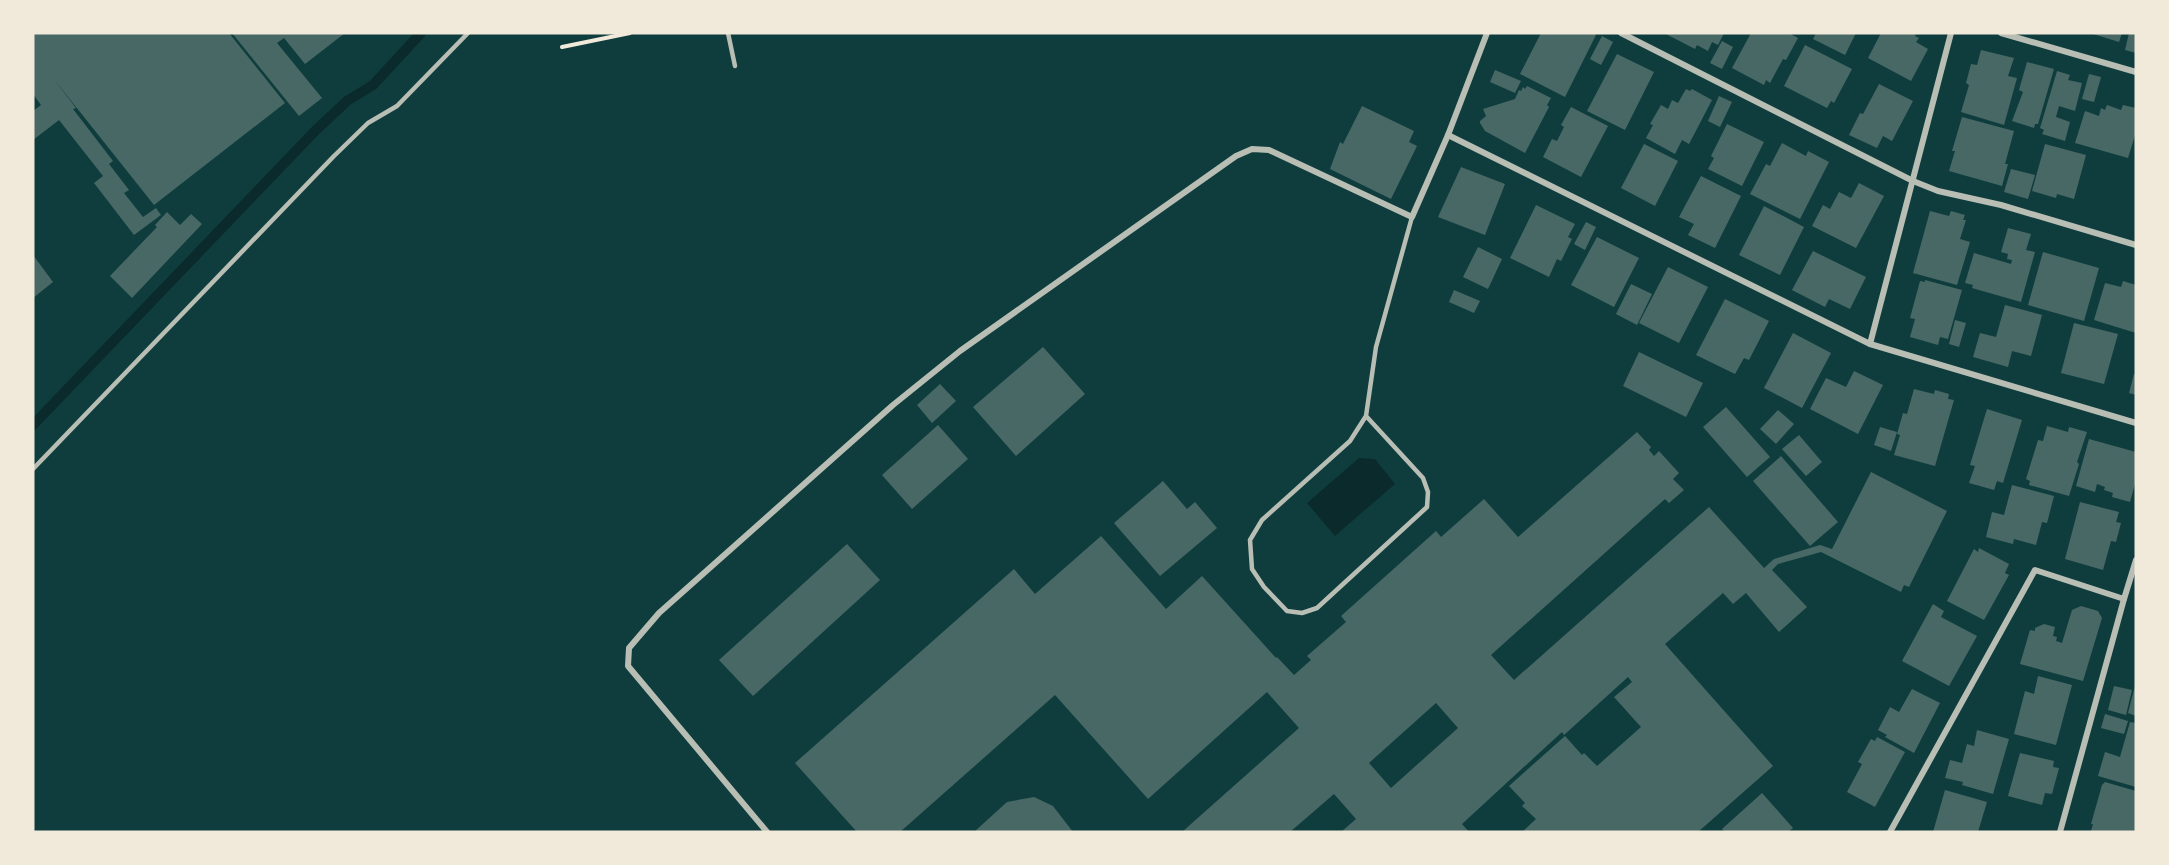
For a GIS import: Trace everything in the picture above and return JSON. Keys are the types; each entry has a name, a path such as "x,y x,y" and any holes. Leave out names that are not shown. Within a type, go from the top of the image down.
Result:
{"street":[{"path":"767,832 628,666 629,648 659,613 893,405 960,351 1236,156 1252,148 1269,150 1412,217 1448,135 1487,33"},
{"path":"1621,33 1913,181 1938,191 2001,205 2136,245"},
{"path":"1870,344 1951,33"},
{"path":"2001,33 2136,72"},
{"path":"1448,135 1870,344 2136,423"},
{"path":"2060,832 2136,560"},
{"path":"1890,832 2035,570 2124,599"}],"lane":[{"path":"33,470 334,156 368,123 397,106 468,33"},
{"path":"728,33 735,66"},
{"path":"1366,416 1423,478 1428,492 1427,507 1317,608 1302,613 1287,611 1264,587 1252,569 1250,540 1262,520 1350,441 1366,416 1376,347 1412,217"}],"path":[{"path":"562,47 630,33"}],"water":[{"path":"1359,458 1375,459 1395,484 1335,536 1307,503"}],"building":[{"path":"33,33 229,33 285,103 154,205 53,78 76,108 73,109 113,161 109,164 129,190 124,193 143,217 156,208 161,215 134,235 94,183 103,176 59,120 33,140 33,111 41,105 33,94"},
{"path":"232,33 345,33 305,64 284,38 277,43 322,98 299,116"},
{"path":"1541,33 1593,33 1596,35 1565,97 1520,74"},
{"path":"1664,33 1724,33 1718,45 1712,42 1708,51 1697,45 1695,49"},
{"path":"1751,33 1789,33 1798,38 1770,83 1766,80 1764,85 1732,68"},
{"path":"1816,33 1856,33 1845,55 1813,39"},
{"path":"1881,33 1916,33 1915,36 1919,38 1916,42 1928,49 1911,81 1868,58"},
{"path":"2090,33 2122,33 2119,42"},
{"path":"2129,33 2136,33 2136,53 2125,50"},
{"path":"1602,36 1613,42 1601,65 1590,59"},
{"path":"1722,41 1733,47 1722,69 1710,63"},
{"path":"1805,45 1852,69 1834,103 1831,101 1827,108 1784,86"},
{"path":"1981,50 2014,58 2008,76 2017,78 2004,125 1961,112 1969,85 1966,83 1971,64 1977,65"},
{"path":"1617,54 1654,72 1625,130 1587,111"},
{"path":"2027,62 2054,69 2038,124 2035,124 2034,128 2012,121 2023,92 2019,90"},
{"path":"1495,70 1521,81 1515,93 1490,82"},
{"path":"2057,71 2070,75 2068,80 2082,83 2075,111 2059,106 2056,117 2070,122 2065,141 2042,134 2044,130 2040,128"},
{"path":"2089,74 2101,77 2094,102 2082,99"},
{"path":"1879,84 1913,101 1892,141 1883,136 1877,148 1849,135"},
{"path":"1527,86 1551,98 1547,105 1549,107 1525,153 1485,131 1480,121 1486,116 1483,109 1515,99 1519,90"},
{"path":"1686,89 1690,91 1692,89 1712,100 1689,144 1682,140 1675,154 1646,138 1653,125 1650,124 1661,105 1668,109 1672,100 1678,103"},
{"path":"1719,96 1732,102 1720,127 1708,121"},
{"path":"2107,105 2121,110 2123,105 2136,108 2136,132 2128,158 2075,143 2085,111 2099,116 2101,108 2105,110"},
{"path":"1362,106 1414,131 1409,142 1417,146 1391,199 1330,169 1340,142 1343,144"},
{"path":"1571,107 1608,126 1581,177 1543,157 1552,139 1557,141 1564,127 1561,125"},
{"path":"1962,117 2014,131 2002,186 1949,171"},
{"path":"1727,124 1764,142 1742,186 1708,169 1714,158 1711,156"},
{"path":"1782,143 1806,156 1808,151 1829,162 1800,219 1750,194 1766,164 1770,166"},
{"path":"1644,144 1678,161 1655,206 1621,188"},
{"path":"2045,144 2086,155 2074,199 2057,194 2056,198 2032,191"},
{"path":"1461,167 1505,184 1485,235 1438,217"},
{"path":"2011,169 2035,175 2028,199 2004,192"},
{"path":"1701,176 1741,196 1715,248 1688,235 1694,224 1679,217"},
{"path":"1859,183 1884,196 1856,248 1812,226 1823,205 1830,209 1839,192 1851,198"},
{"path":"1536,205 1575,224 1568,237 1572,239 1561,261 1557,259 1549,277 1510,258"},
{"path":"1764,206 1804,227 1780,275 1739,255"},
{"path":"1930,211 1949,216 1951,211 1965,215 1963,220 1966,220 1960,239 1970,242 1957,285 1913,273"},
{"path":"167,212 180,225 191,214 202,224 132,298 110,276 157,227 155,225"},
{"path":"1586,222 1596,227 1585,250 1574,244"},
{"path":"2008,228 2031,234 2026,250 2035,252 2021,302 1972,288 1973,285 1965,283 1974,253 2011,264 2012,260 2007,259 2008,254 2001,252"},
{"path":"1597,237 1639,258 1614,307 1571,285"},
{"path":"1478,247 1502,259 1488,289 1463,277"},
{"path":"1813,251 1866,277 1850,309 1829,299 1825,307 1792,290"},
{"path":"2043,252 2099,268 2084,321 2028,305"},
{"path":"33,255 53,282 33,298"},
{"path":"1668,267 1708,287 1679,343 1639,323"},
{"path":"1925,280 1962,290 1948,339 1940,337 1938,345 1910,337 1915,319 1910,318 1920,281 1925,282"},
{"path":"2123,281 2136,285 2136,333 2094,320 2105,283 2121,287"},
{"path":"1631,284 1652,294 1637,325 1616,314"},
{"path":"1454,290 1480,301 1474,313 1449,302"},
{"path":"1725,299 1769,321 1749,360 1744,358 1735,374 1696,355"},
{"path":"2005,305 2042,315 2031,356 2012,351 2008,367 1973,357 1980,333 1996,337"},
{"path":"1955,320 1966,323 1959,347 1949,344"},
{"path":"2074,323 2118,334 2104,384 2061,373"},
{"path":"1793,333 1831,353 1802,408 1764,388"},
{"path":"1043,347 1085,394 1016,456 973,407"},
{"path":"1639,352 1703,383 1686,417 1623,386"},
{"path":"1854,371 1883,385 1858,434 1810,409 1826,378 1846,387"},
{"path":"2134,374 2136,375 2136,395 2129,393"},
{"path":"940,384 956,401 932,423 917,405"},
{"path":"1914,389 1934,394 1935,390 1949,394 1948,399 1954,400 1935,466 1894,455 1903,413 1907,414"},
{"path":"1726,407 1770,457 1747,477 1703,427"},
{"path":"1987,409 2022,420 2003,483 1997,481 1994,490 1969,483 1975,466 1970,465"},
{"path":"1778,410 1794,424 1776,444 1760,429"},
{"path":"938,425 968,459 912,509 882,475"},
{"path":"2047,426 2068,432 2069,427 2087,432 2069,496 2029,485 2030,481 2026,479 2038,440 2043,441"},
{"path":"1880,427 1897,432 1891,451 1874,445"},
{"path":"1637,432 1651,447 1649,450 1654,456 1659,451 1679,473 1673,479 1684,490 1669,503 1665,499 1491,655 1514,680 1709,507 1764,568 1774,559 1820,545 1832,549 1871,472 1947,511 1909,587 1904,585 1901,592 1821,552 1778,564 1772,570 1807,607 1779,632 1746,593 1733,604 1723,593 1665,644 1773,766 1698,832 1522,832 1536,819 1522,806 1525,803 1509,786 1565,736 1582,755 1584,753 1597,766 1641,727 1614,697 1632,682 1628,677 1564,735 1562,732 1462,824 1469,832 1341,832 1356,819 1334,794 1290,832 1182,832 1299,728 1267,692 1148,799 1055,695 900,832 857,832 795,763 1014,569 1035,594 1101,536 1166,609 1202,576 1294,675 1311,660 1307,656 1346,622 1341,616 1436,531 1441,537 1484,499 1518,537","holes":["1436,703 1458,728 1391,788 1369,763"]},
{"path":"1799,435 1822,462 1806,476 1782,449"},
{"path":"2089,439 2136,452 2136,480 2130,502 2112,497 2113,493 2097,484 2095,492 2076,486"},
{"path":"1781,456 1838,522 1810,546 1753,481"},
{"path":"1163,481 1187,509 1195,502 1217,528 1160,576 1114,523"},
{"path":"2012,485 2054,496 2047,523 2042,522 2036,545 2014,539 2013,544 1986,537 1992,512 2004,515"},
{"path":"2080,502 2119,512 2116,522 2121,523 2116,542 2111,541 2103,570 2065,559"},
{"path":"847,544 880,580 753,696 719,660"},
{"path":"1979,548 2009,564 2005,573 2009,575 1984,620 1947,601 1974,549 1978,552"},
{"path":"1933,604 1944,611 1941,617 1977,636 1949,686 1902,661"},
{"path":"2081,606 2098,611 2102,618 2083,681 2020,664 2030,630 2035,631 2035,628 2044,624 2055,627 2053,636 2057,637 2056,641 2062,643 2072,610"},
{"path":"2038,676 2072,685 2056,745 2014,734 2025,691 2034,694"},
{"path":"2114,686 2132,690 2126,715 2108,710"},
{"path":"2136,686 2136,716 2128,713"},
{"path":"1912,689 1940,703 1914,753 1885,737 1887,735 1878,730 1890,707 1899,712"},
{"path":"2105,714 2128,721 2124,734 2101,728"},
{"path":"2130,722 2136,723 2136,787 2098,776 2105,752 2120,757"},
{"path":"1977,730 2009,739 1993,794 1962,785 1963,782 1945,778 1950,760 1962,763 1967,744 1974,746"},
{"path":"1877,737 1905,752 1875,807 1847,792 1862,764 1858,762 1871,739 1875,741"},
{"path":"2020,753 2054,761 2053,767 2059,768 2052,794 2045,793 2042,805 2008,796"},
{"path":"2105,782 2136,791 2136,832 2091,831 2102,785"},
{"path":"1945,790 1987,802 1978,832 1933,832"},
{"path":"1762,793 1793,828 1788,832 1725,832 1722,829"},
{"path":"1034,797 1053,806 1073,832 974,832 1007,802"}],"waterway":[{"path":"33,425 315,131 347,101 373,85 421,33"}]}
